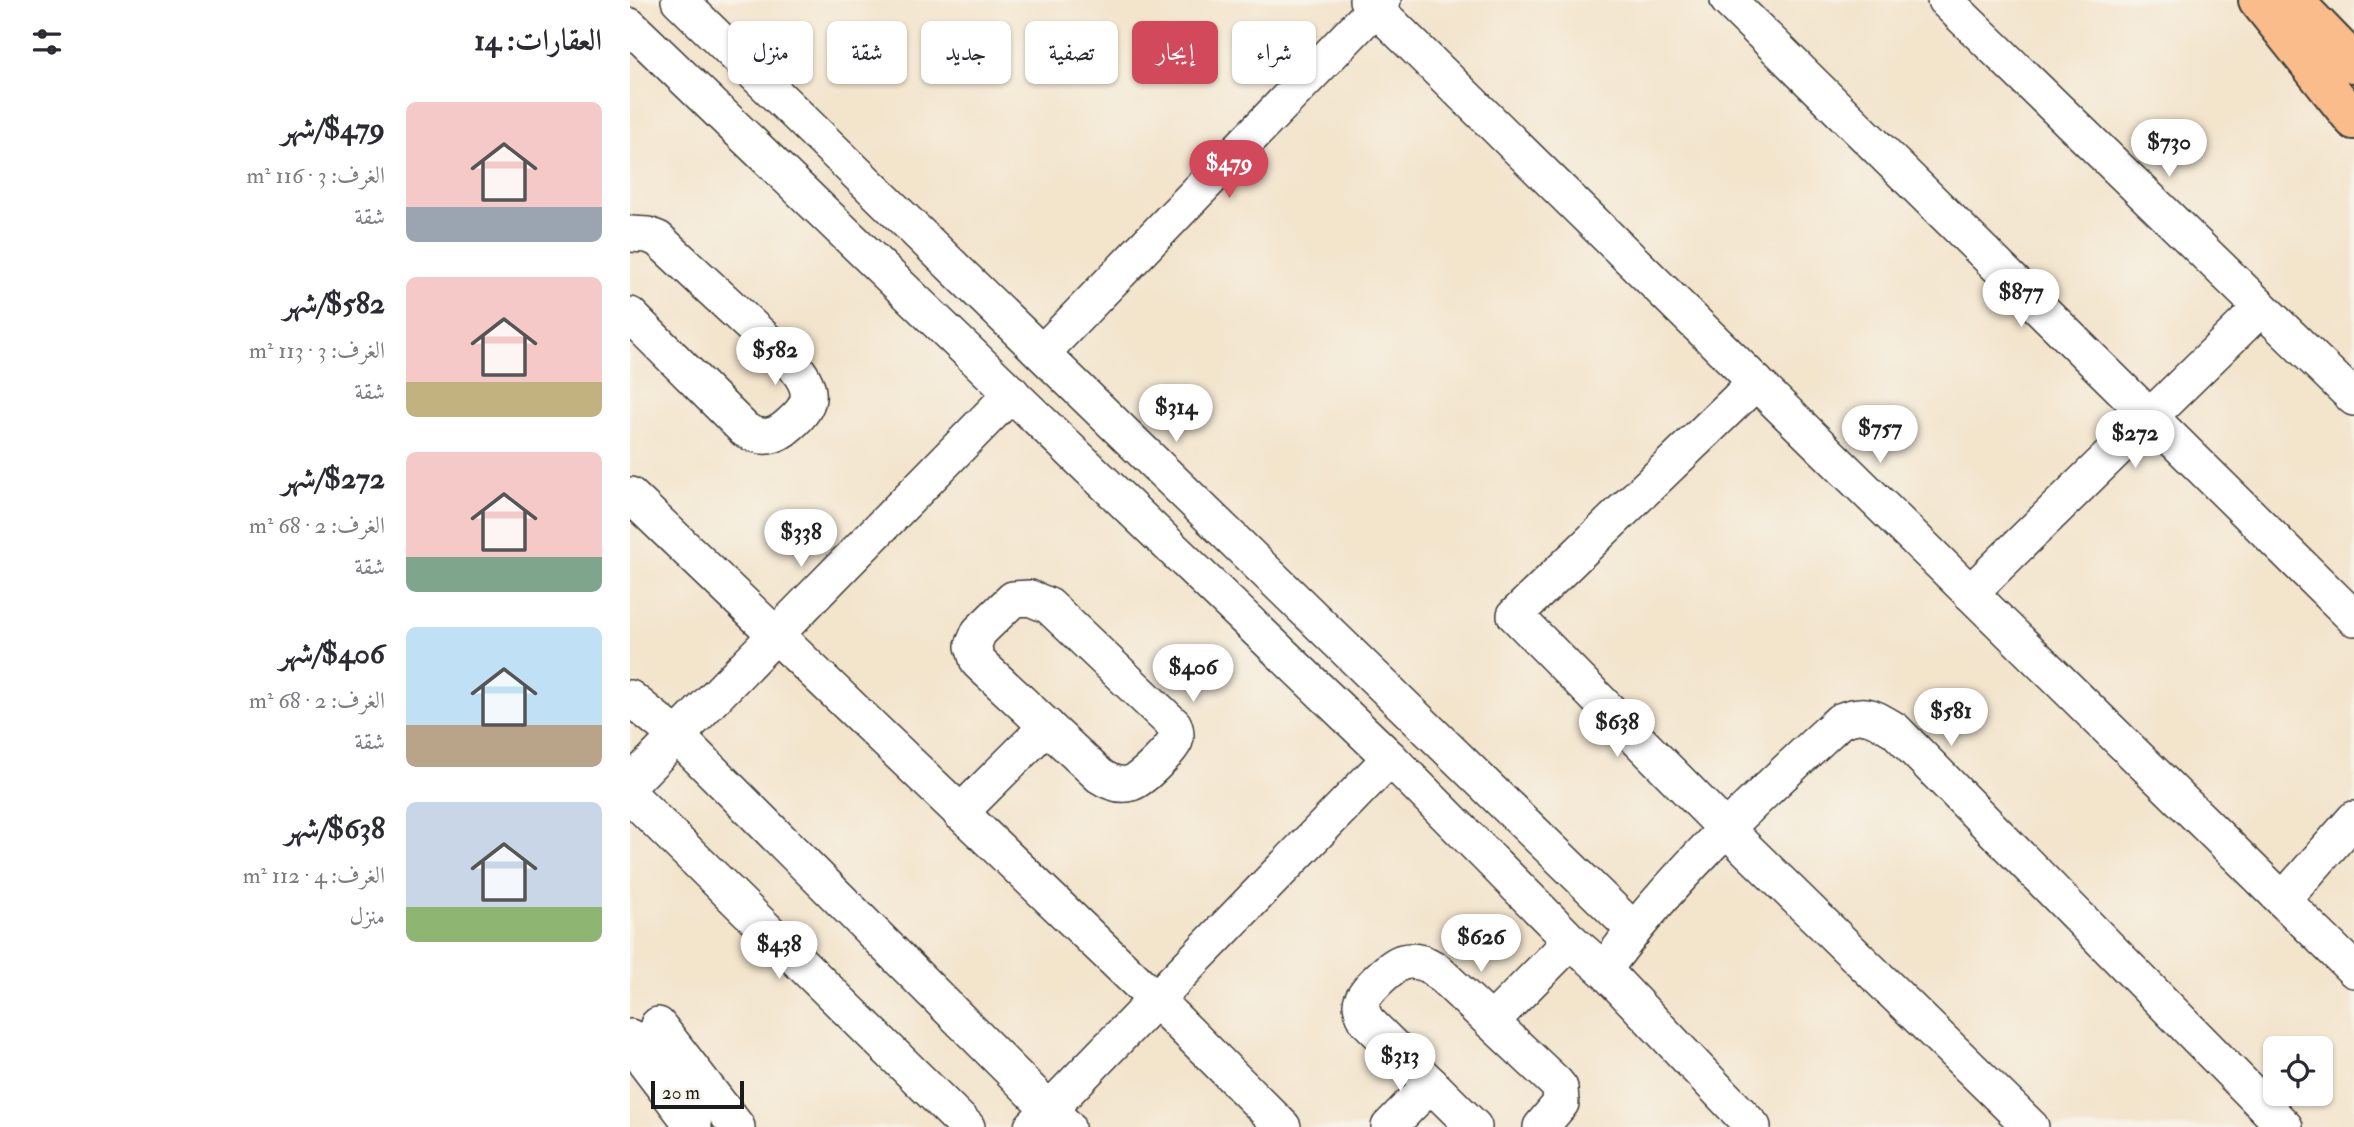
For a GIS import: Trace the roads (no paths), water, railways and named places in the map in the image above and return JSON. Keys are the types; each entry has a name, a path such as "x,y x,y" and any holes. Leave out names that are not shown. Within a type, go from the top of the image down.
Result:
{"highway":[{"path":"2258,0 2354,120"},
{"path":"2293,0 2354,63"}],"street":[{"path":"630,4 633,0"},
{"path":"679,0 1633,929"},
{"path":"1728,0 2354,618"},
{"path":"1945,0 2354,398"},
{"path":"1042,353 1375,3 2354,970"},
{"path":"630,26 1390,758 1570,942 1604,970 1753,1127"},
{"path":"630,234 657,239 796,368 807,388 805,411 779,434 755,436 630,315"},
{"path":"1970,593 2261,307"},
{"path":"1756,382 1515,615 1725,828 2031,1127"},
{"path":"630,784 1012,393"},
{"path":"630,495 1156,1000 1283,1127"},
{"path":"1030,598 1049,606 1169,719 1176,733 1172,746 1142,777 1122,785 1100,776 1047,726 978,662 974,654 973,646 979,632 1013,599 1030,598"},
{"path":"630,698 677,736 1050,1121 1156,1000 1390,758"},
{"path":"1604,970 1633,929 1725,828 1840,721 1858,714 1876,719 1895,730 2285,1127"},
{"path":"960,813 1047,726"},
{"path":"630,795 967,1127"},
{"path":"2283,900 2354,819"},
{"path":"1491,1022 1570,942"},
{"path":"1474,1127 1366,1020 1361,1004 1367,990 1399,962 1415,961 1435,969 1560,1088 1562,1103 1541,1127"},
{"path":"644,1031 646,1064 694,1127"},
{"path":"644,1031 737,1127"},
{"path":"1389,1127 1431,1084"}]}
